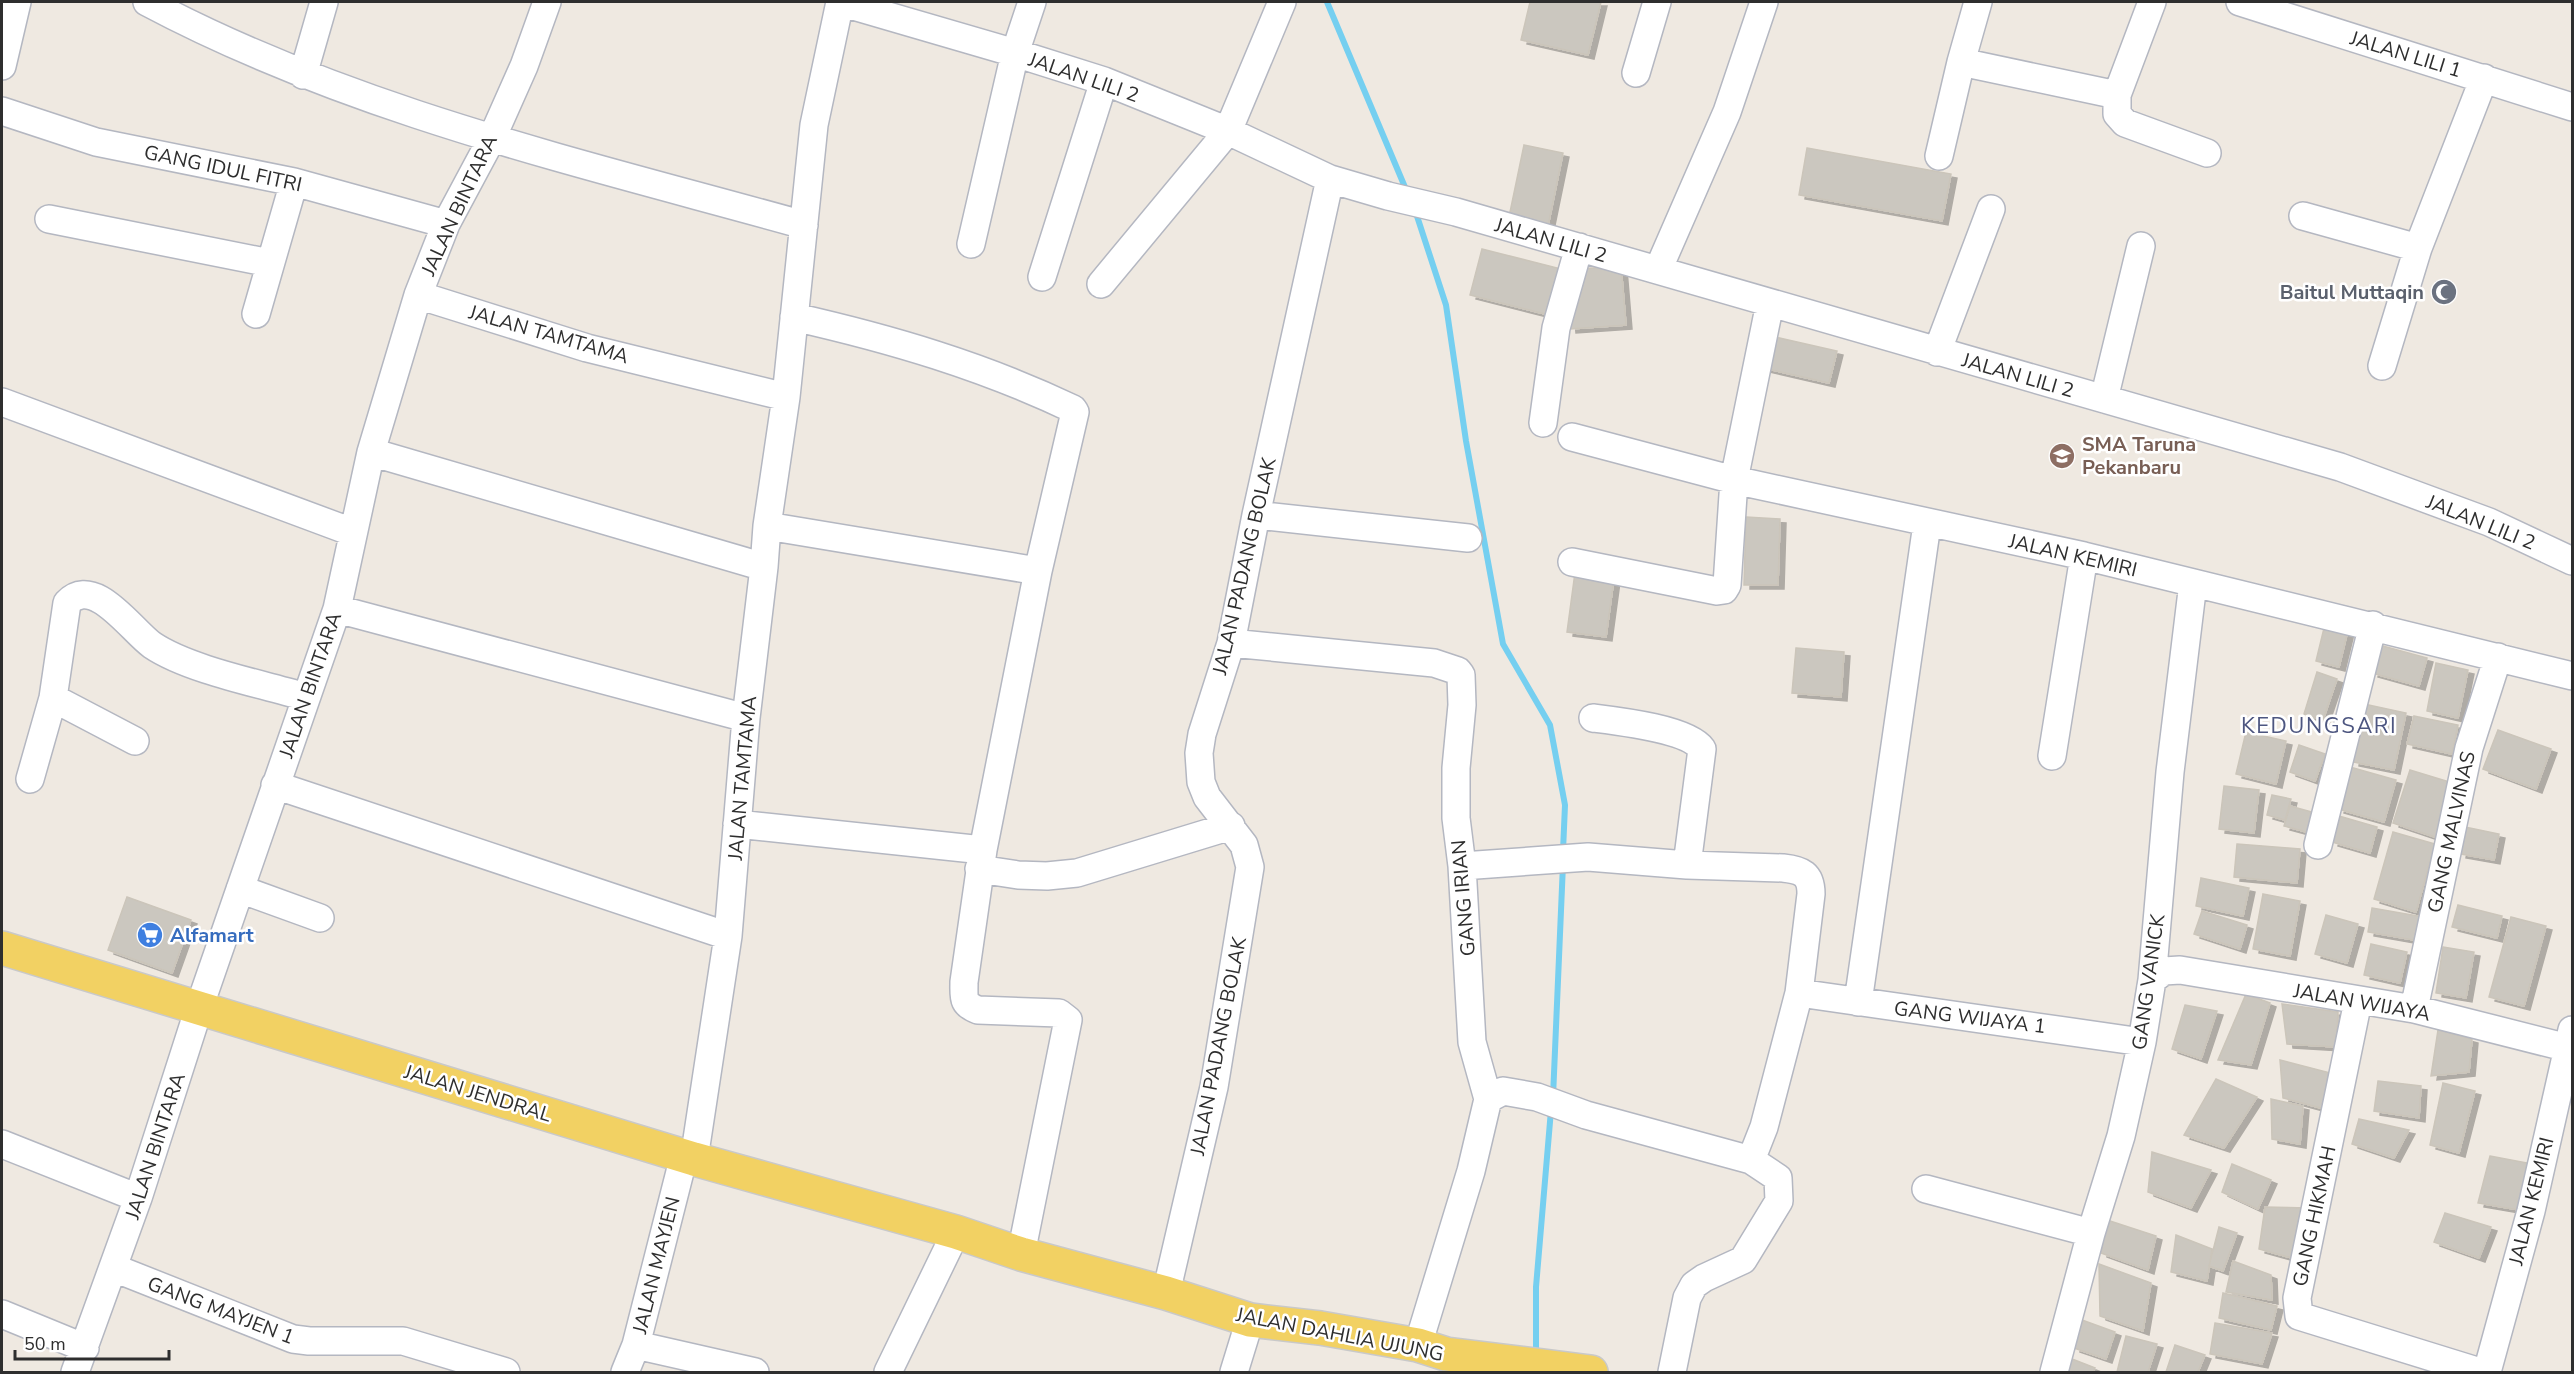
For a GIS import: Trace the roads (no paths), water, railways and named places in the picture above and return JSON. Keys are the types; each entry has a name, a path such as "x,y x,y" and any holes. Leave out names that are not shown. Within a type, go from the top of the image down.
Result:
{"main road":[{"name":"JALAN JENDRAL","path":"2,948 689,1157 956,1232"},
{"name":"JALAN DAHLIA UJUNG","path":"956,1232 1021,1254 1166,1293 1250,1320 1320,1328 1436,1357 1591,1372"}],"street":[{"path":"2,66 17,2"},
{"path":"147,2 193,26 303,75 492,138 804,225"},
{"path":"303,75 324,2"},
{"name":"JALAN BINTARA","path":"75,1372 138,1198 199,1008 336,609 370,452 417,295 446,224 492,138 524,66 548,2"},
{"name":"JALAN LILI 2","path":"840,2 1104,81 1228,131 1330,179 1579,247 2340,467 2489,522 2572,561"},
{"name":"JALAN TAMTAMA","path":"689,1157 728,936 746,718 764,567 766,526 786,397 814,125 840,2"},
{"path":"971,244 1015,53 1032,2"},
{"path":"1101,284 1228,131 1282,2"},
{"path":"1636,73 1657,2"},
{"path":"1658,270 1727,112 1764,2"},
{"path":"1939,156 1978,2"},
{"path":"2152,2 2117,95 2117,114 2125,123 2207,153"},
{"name":"JALAN LILI 1","path":"2240,2 2572,107"},
{"path":"1961,62 2117,95"},
{"path":"2382,366 2418,248 2484,78"},
{"path":"1042,277 1104,81"},
{"name":"GANG IDUL FITRI","path":"2,111 96,142 294,182 446,224"},
{"name":"JALAN PADANG BOLAK","path":"1166,1293 1214,1087 1250,867 1244,845 1207,797 1199,768 1202,734 1231,643 1256,515 1330,179"},
{"path":"256,314 294,182"},
{"path":"1937,352 1991,209"},
{"path":"2303,216 2418,248"},
{"path":"49,219 270,264"},
{"path":"2104,399 2141,246"},
{"path":"1543,423 1556,328 1579,247"},
{"name":"JALAN TAMTAMA","path":"417,295 587,348 786,397"},
{"path":"1572,562 1717,591 1724,590 1727,585 1734,480 1770,303"},
{"path":"794,317 882,337 975,367 1024,386 1074,410 1075,416 1038,572 981,859 964,982 964,1000 969,1006 978,1010 1059,1012 1068,1020 1021,1254"},
{"path":"2,402 352,532"},
{"name":"JALAN KEMIRI","path":"1572,437 1734,480 1926,524 2084,556 2572,676"},
{"path":"370,452 764,567"},
{"path":"1256,515 1468,538"},
{"path":"1858,1002 1926,524"},
{"path":"766,526 1038,572"},
{"path":"2052,756 2084,556"},
{"name":"GANG VANICK","path":"2054,1372 2091,1233 2121,1136 2142,1042 2152,980 2170,772 2193,583"},
{"path":"30,779 53,698 67,603 78,595 87,594 99,597 151,644 175,658 306,697"},
{"path":"336,609 746,718"},
{"path":"2318,845 2373,626"},
{"name":"GANG IRIAN","path":"1231,643 1434,663 1460,673 1462,705 1456,768 1456,818 1462,866 1472,1042 1488,1099 1471,1171 1436,1357"},
{"name":"GANG MALVINAS","path":"2414,1009 2469,748 2498,657"},
{"path":"53,698 135,741"},
{"path":"1593,718 1670,733 1698,743 1702,749 1687,865"},
{"path":"275,785 728,936"},
{"path":"737,824 981,859 1018,875 1047,876 1077,873 1231,826"},
{"path":"1462,866 1588,856 1687,865 1784,868 1805,874 1811,884 1811,894 1799,993 1764,1127 1751,1160"},
{"path":"240,889 320,918"},
{"name":"JALAN WIJAYA","path":"2152,980 2164,971 2180,970 2414,1009 2571,1041"},
{"name":"GANG WIJAYA 1","path":"1799,993 2142,1042"},
{"name":"GANG HIKMAH","path":"2358,1001 2297,1298 2299,1316 2480,1372"},
{"name":"JALAN KEMIRI","path":"2487,1372 2530,1211 2571,1041"},
{"path":"1488,1099 1503,1091 1537,1096 1586,1115 1751,1160 1778,1178 1779,1201 1743,1260 1694,1285 1687,1298 1672,1372"},
{"path":"2,1144 138,1198"},
{"name":"JALAN MAYJEN","path":"625,1372 636,1345 689,1157"},
{"path":"1926,1189 2091,1233"},
{"path":"888,1372 956,1232"},
{"name":"GANG MAYJEN 1","path":"114,1268 293,1339 348,1342 403,1341 506,1372"},
{"path":"2,1314 85,1348"},
{"path":"1234,1372 1250,1320"},
{"path":"636,1345 755,1372"}],"waterway":[{"path":"1327,2 1407,192"},
{"path":"1415,210 1446,305 1466,441 1503,644 1550,725 1565,805 1563,851"},
{"path":"1553,1097 1563,864"},
{"path":"1536,1357 1536,1287 1551,1110"}],"place":[{"name":"Baitul Muttaqin","path":"2444,292"},
{"name":"SMA Taruna Pekanbaru","path":"2062,456"},
{"name":"Alfamart","path":"150,935"}],"district":[{"name":"KEDUNGSARI","path":"2319,725"}]}
